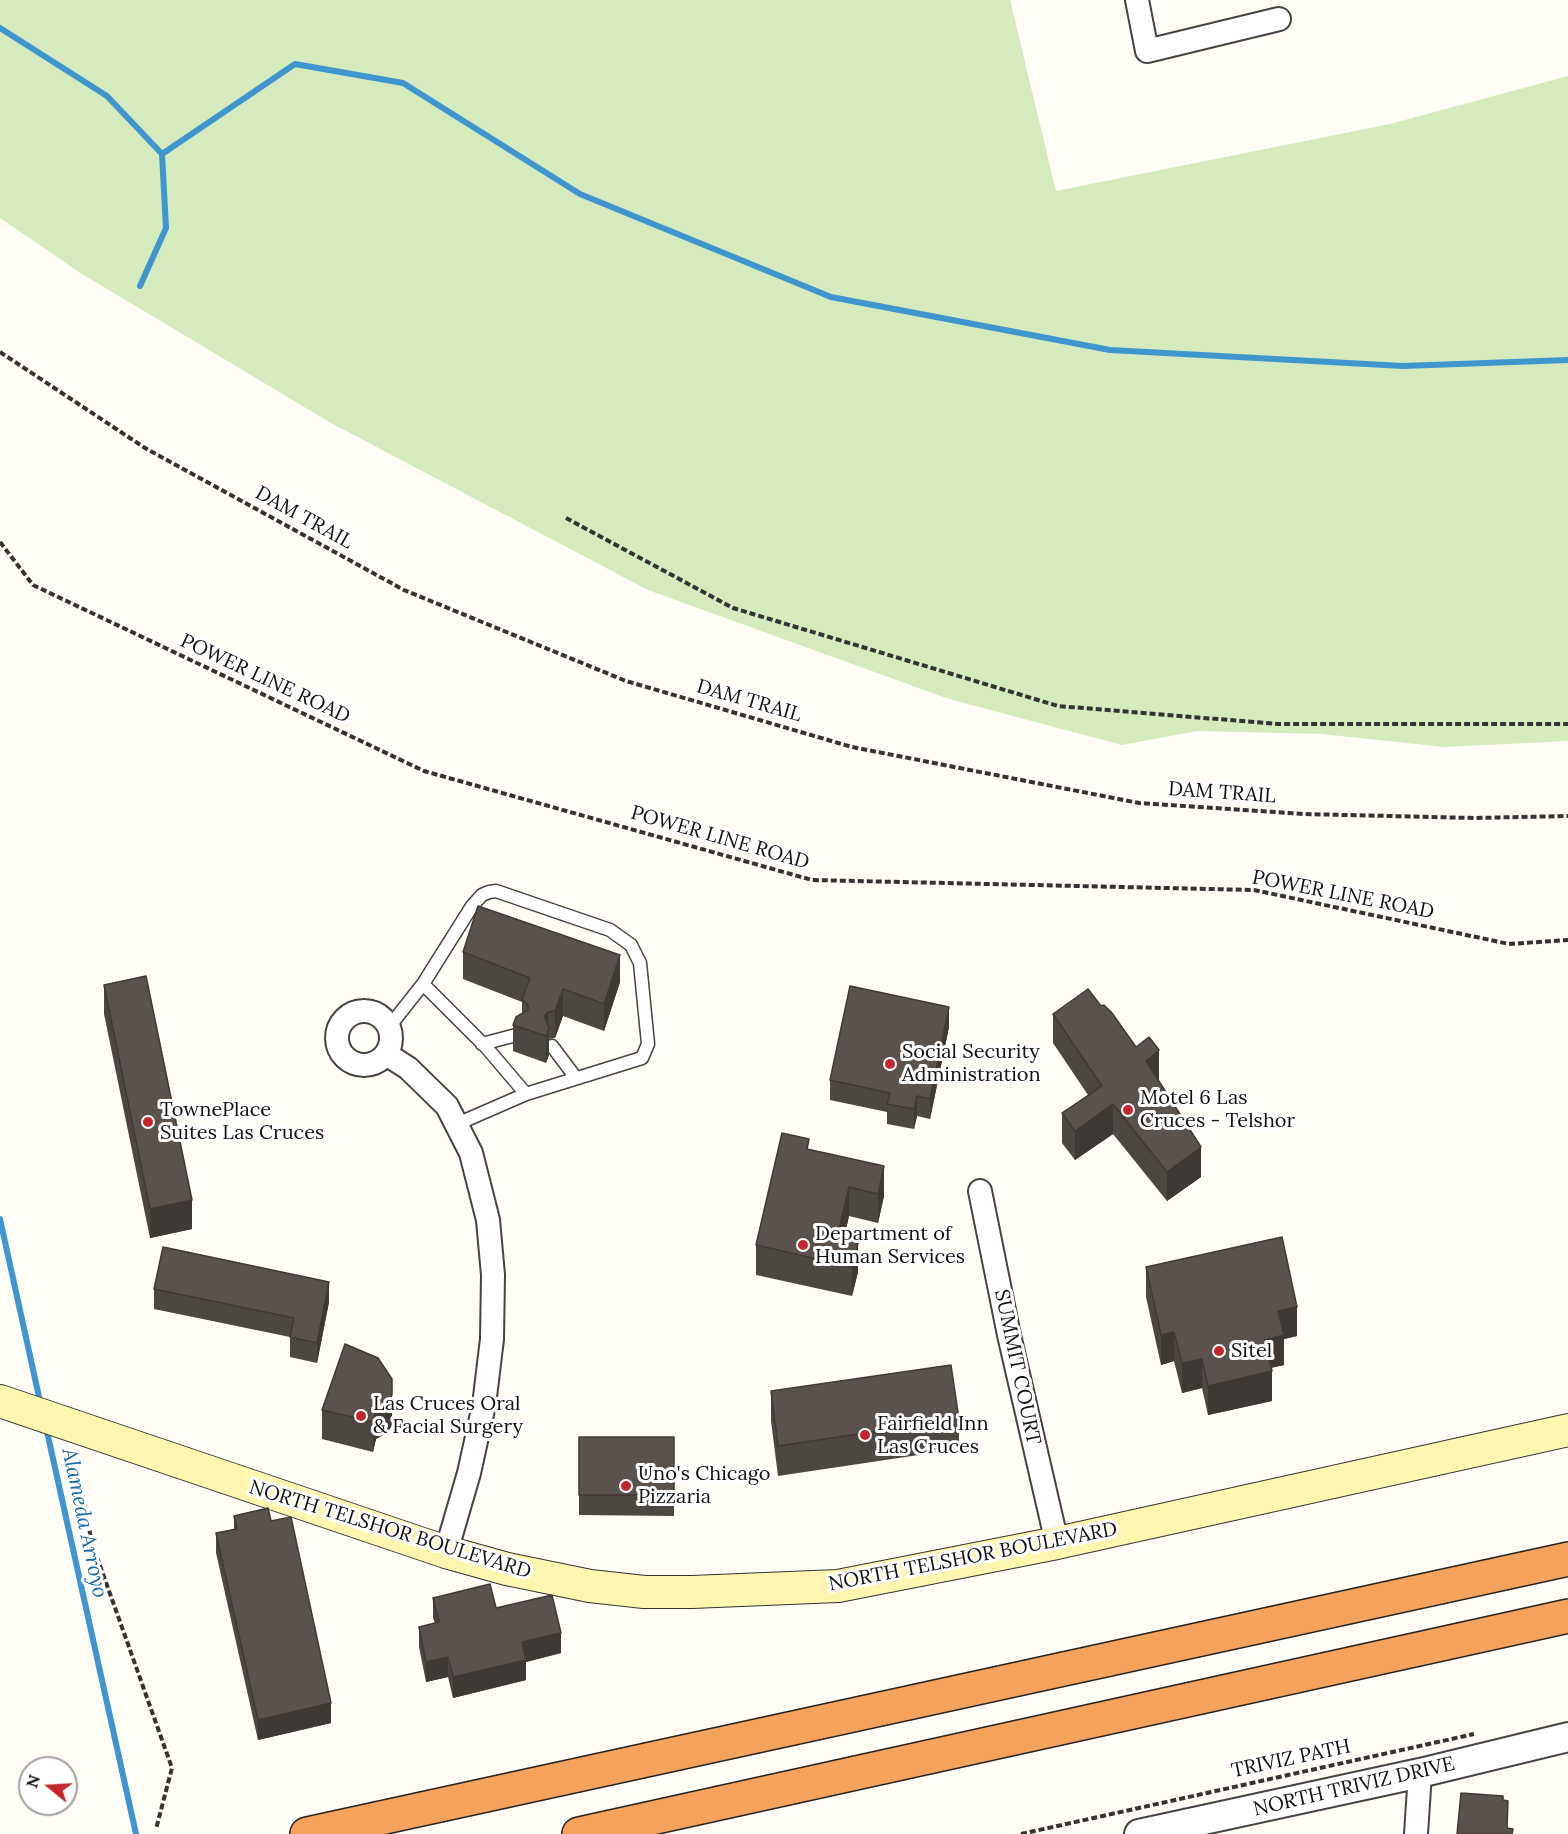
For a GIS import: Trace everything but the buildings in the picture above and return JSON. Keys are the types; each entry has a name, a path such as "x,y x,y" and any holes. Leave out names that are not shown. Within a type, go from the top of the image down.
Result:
{"highway":[{"path":"307,1834 1568,1559"},
{"path":"579,1834 1568,1616"}],"main road":[{"name":"NORTH TELSHOR BOULEVARD","path":"2,1402 446,1552 507,1569 590,1586 644,1592 838,1586 1056,1543 1568,1430"}],"street":[{"path":"1137,0 1147,51 1279,19"},
{"path":"364,1010 380,1016 389,1027 391,1041 386,1054 370,1064 351,1062 339,1049 337,1031 347,1016 364,1010"},
{"path":"386,1054 408,1068 447,1107 471,1153 488,1220 493,1275 492,1328 484,1405 469,1473 446,1552"},
{"name":"SUMMIT COURT","path":"980,1191 1009,1335 1056,1543"},
{"name":"NORTH TRIVIZ DRIVE","path":"1154,1832 1420,1773 1568,1737"},
{"path":"1416,1834 1420,1773"}],"lane":[{"path":"389,1027 423,984 472,906 482,895 489,892 495,891 548,909 623,937 631,945 640,963 647,1051 642,1058 526,1094 457,1124"},
{"path":"423,984 482,1044 526,1094"},
{"path":"482,1044 520,1034"},
{"path":"552,1046 576,1078"}],"path":[{"name":"DAM TRAIL","path":"0,352 146,448 404,590 626,681 852,747 1139,803 1304,813 1474,818 1568,816"},
{"path":"566,518 733,608 1058,706 1278,724 1568,724"},
{"name":"POWER LINE ROAD","path":"0,542 33,585 424,771 812,880 1254,890 1509,944 1568,940"},
{"path":"74,1426 78,1475 92,1543 172,1768 156,1829"},
{"name":"TRIVIZ PATH","path":"1021,1834 1476,1733"}],"green space":[{"path":"0,0 1010,0 1056,191 1390,124 1568,76 1568,741 1444,747 1322,734 1197,731 1122,745 949,699 648,590 331,423 82,274 0,218"}],"waterway":[{"name":"Alameda Arroyo","path":"0,28 107,96 162,154 166,228 140,286"},
{"path":"162,154 295,64 403,83 580,194 831,297 1110,350 1403,366 1568,360"},
{"name":"Alameda Arroyo","path":"0,1219 41,1406"},
{"name":"Alameda Arroyo","path":"46,1427 136,1834"}],"place":[{"name":"Social Security Administration","path":"890,1064"},
{"name":"Motel 6 Las Cruces - Telshor","path":"1128,1110"},
{"name":"TownePlace Suites Las Cruces","path":"148,1122"},
{"name":"Department of Human Services","path":"803,1245"},
{"name":"Sitel","path":"1219,1351"},
{"name":"Las Cruces Oral & Facial Surgery","path":"361,1416"},
{"name":"Fairfield Inn Las Cruces","path":"865,1435"},
{"name":"Uno's Chicago Pizzaria","path":"626,1486"}]}
